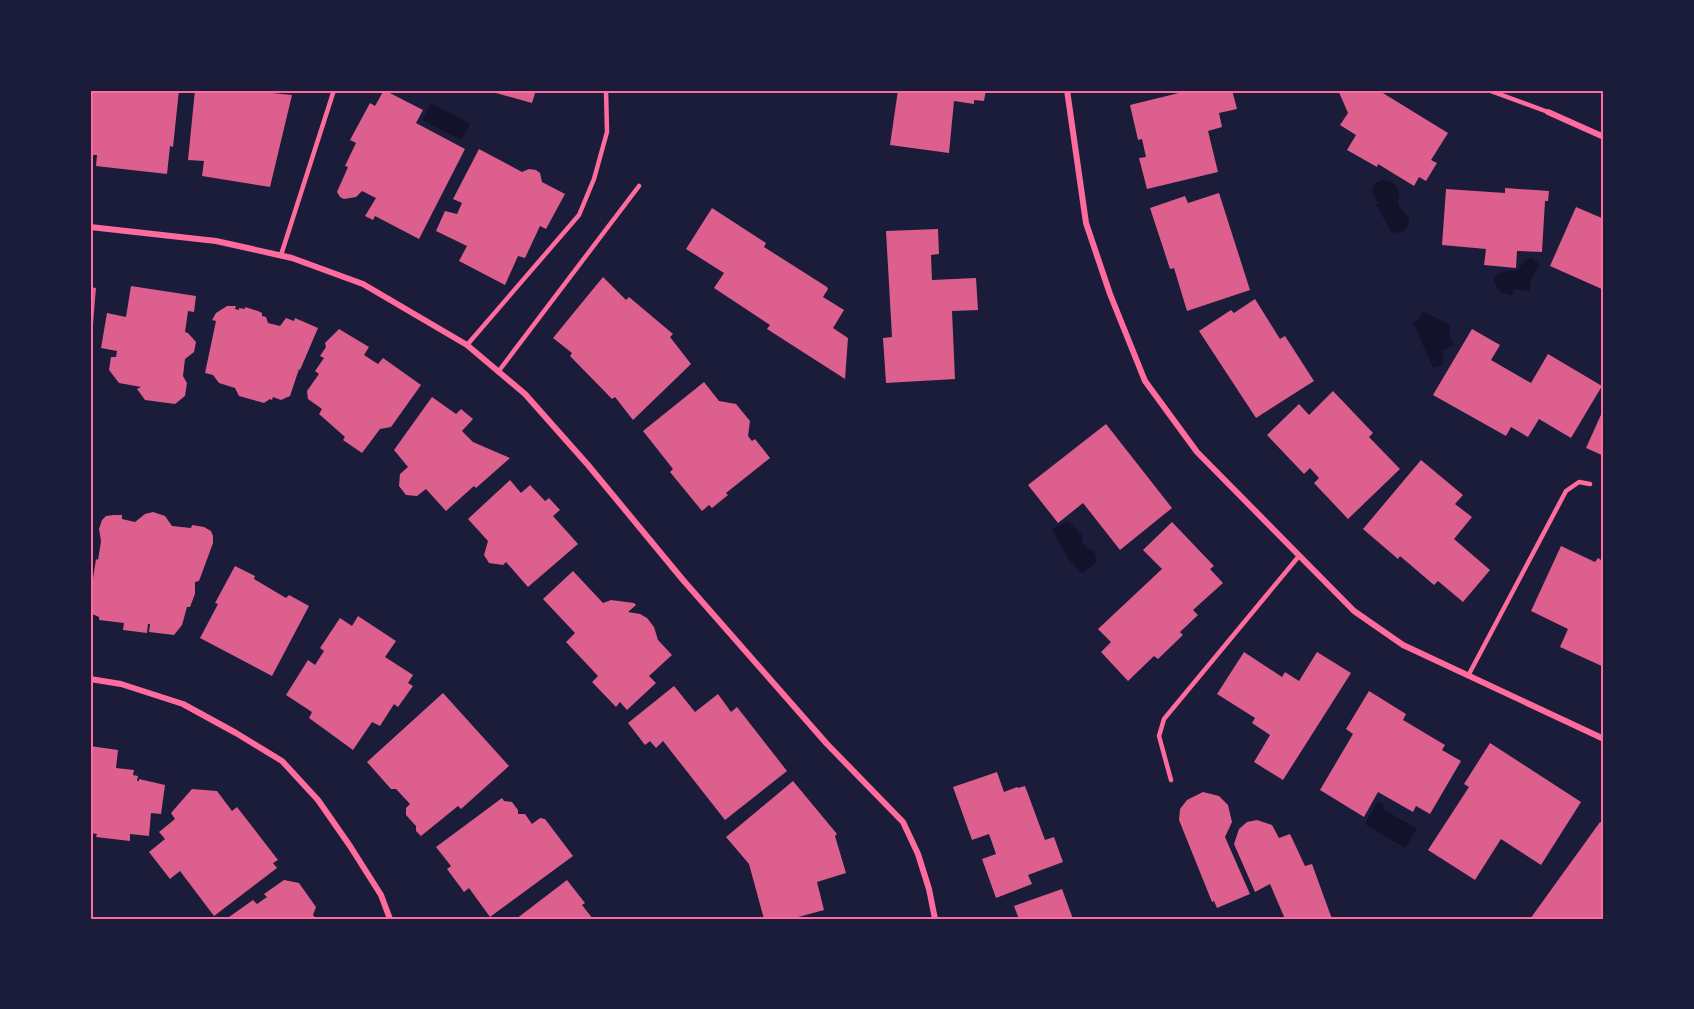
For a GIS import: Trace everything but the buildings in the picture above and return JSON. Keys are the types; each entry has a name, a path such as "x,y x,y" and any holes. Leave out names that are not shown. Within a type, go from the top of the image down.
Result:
{"street":[{"path":"1066,90 1086,223 1110,294 1145,381 1197,452 1354,611 1403,645 1604,739"},
{"path":"1548,112 1604,137"},
{"path":"90,227 216,241 292,258 363,284 467,345 525,394 804,718 903,822 918,855 929,889 935,919"},
{"path":"90,679 121,684 183,704 282,761 318,800 350,846 381,895 390,919"}],"lane":[{"path":"281,255 334,90"},
{"path":"467,345 579,215 594,179 607,132 606,90"},
{"path":"1488,90 1548,112"},
{"path":"498,372 639,186"},
{"path":"1468,676 1566,491 1579,482 1590,484"},
{"path":"1171,780 1159,736 1164,719 1299,556"}],"shaded area":[{"path":"431,103 470,124 461,140 423,120"},
{"path":"1381,180 1397,186 1398,204 1409,218 1408,226 1404,231 1397,233 1391,231 1376,205 1379,203 1374,196 1373,188"},
{"path":"1531,258 1537,262 1539,267 1531,279 1529,291 1515,289 1512,295 1497,288 1494,279 1499,273 1518,270 1525,260"},
{"path":"1423,311 1450,325 1451,340 1455,344 1443,351 1443,365 1433,368 1413,322 1418,320"},
{"path":"1068,521 1082,535 1084,545 1094,551 1097,562 1082,573 1069,560 1052,529"},
{"path":"1378,801 1385,805 1383,809 1417,829 1405,848 1365,824"}]}
